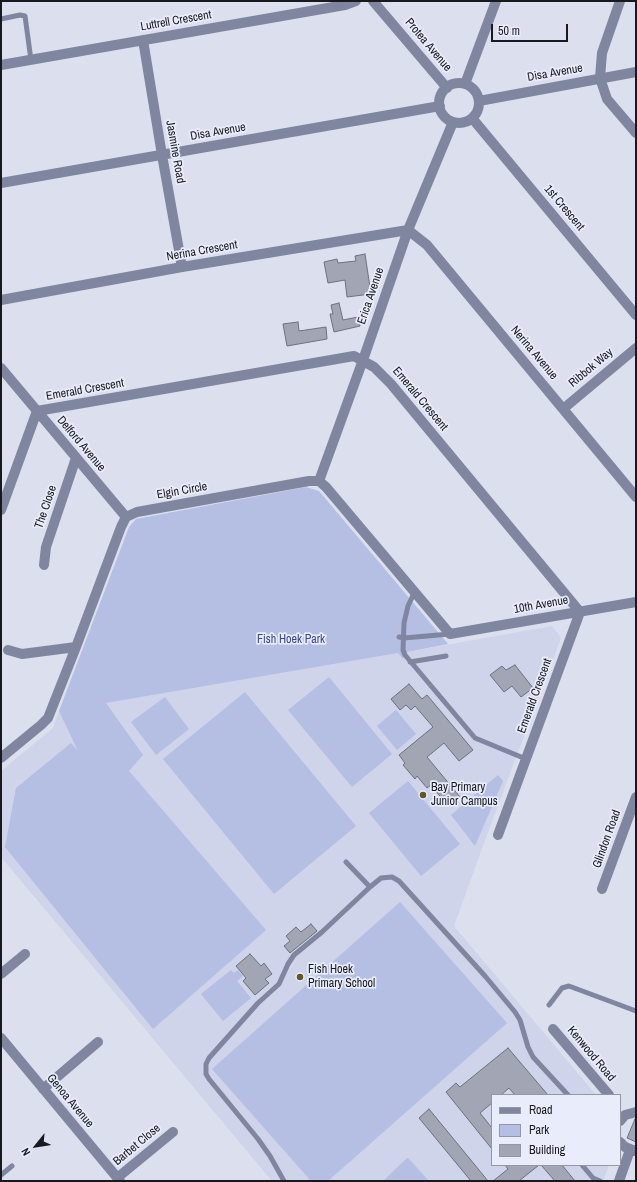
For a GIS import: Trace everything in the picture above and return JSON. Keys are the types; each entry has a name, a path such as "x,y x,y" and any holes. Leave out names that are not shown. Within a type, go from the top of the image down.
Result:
{"street":[{"name":"Luttrell Crescent","path":"1,65 345,5 356,1"},
{"name":"Protea Avenue","path":"373,1 446,88"},
{"path":"465,84 496,1"},
{"path":"620,1 602,52 600,78 608,99 636,133"},
{"name":"Jasmine Road","path":"143,40 182,267"},
{"name":"Disa Avenue","path":"479,101 636,72"},
{"path":"459,83 465,84 474,91 479,101 478,110 472,118 463,123 453,122 444,116 440,106 441,96 446,88 452,84 459,83"},
{"name":"Disa Avenue","path":"1,183 440,106"},
{"name":"1st Crescent","path":"472,118 636,315"},
{"name":"Erica Avenue","path":"319,481 408,230 453,122"},
{"name":"Nerina Crescent","path":"1,300 182,267 408,230"},
{"name":"Nerina Avenue","path":"408,230 426,245 636,497"},
{"name":"Ribbok Way","path":"563,409 636,348"},
{"name":"Emerald Crescent","path":"1,510 37,411 354,356 363,360 381,372 580,612 498,835"},
{"name":"Delford Avenue","path":"1,368 126,517"},
{"name":"The Close","path":"44,565 46,547 76,458"},
{"name":"Elgin Circle","path":"126,517 137,512 152,509 309,480 319,481"},
{"path":"319,481 326,487 450,634"},
{"path":"1,758 41,726 48,718 126,517"},
{"name":"10th Avenue","path":"450,634 636,602"},
{"path":"8,650 22,654 76,647"},
{"name":"Glindon Road","path":"602,890 634,809 636,797"},
{"path":"1,974 25,954"},
{"name":"Kenwood Road","path":"553,1029 604,1094"},
{"name":"Genoa Avenue","path":"1,1038 5,1050 43,1089 118,1180"},
{"path":"43,1089 98,1042"},
{"path":"622,1115 636,1112"},
{"name":"Barbet Close","path":"118,1180 173,1132"},
{"path":"619,1181 633,1151 621,1143"}],"lane":[{"path":"1,18 20,15 25,16 31,60"},
{"path":"415,591 408,606 401,637 405,655 475,738 526,759"},
{"path":"401,637 450,634"},
{"path":"410,662 446,656"},
{"path":"346,862 370,887"},
{"path":"284,1181 270,1156 258,1139 209,1079 205,1068 206,1064 209,1058 258,1003 280,984 294,955 322,932 378,880 387,877 396,879 404,886 515,1012 520,1020 528,1047 533,1057 567,1094"},
{"path":"549,1005 562,988 569,986 636,1011"},
{"path":"1,1175 12,1166"},
{"path":"583,1166 593,1178 600,1181"}],"shaded area":[{"name":"Fish Hoek Primary School","path":"552,626 561,638 454,926 595,1094 491,1094 491,1166 609,1166 603,1181 272,1181 1,857 1,771 53,728 59,711 398,653 403,659 407,652"}],"green space":[{"name":"Fish Hoek Park","path":"306,487 319,491 448,644 407,652 403,659 398,653 106,703 143,755 129,771 266,930 153,1029 5,847 16,788 71,743 78,751 59,711 129,527 136,519"},
{"path":"329,677 392,754 352,787 288,710"},
{"path":"245,692 356,826 274,894 163,759"},
{"path":"165,697 189,729 156,755 131,722"},
{"path":"396,710 416,734 397,750 377,726"},
{"path":"498,775 503,781 475,846 451,815"},
{"path":"408,781 460,844 421,876 369,813"},
{"path":"400,902 507,1023 328,1181 311,1181 212,1069"},
{"path":"231,970 234,973 238,970 243,976 237,981 251,998 223,1021 201,994"},
{"path":"407,1158 429,1181 383,1181"}],"building":[{"path":"365,254 371,294 347,297 345,280 328,283 324,262 337,259 338,263 356,261 355,256"},
{"path":"339,303 343,320 358,317 360,326 334,332 330,314 333,314 331,305"},
{"path":"298,322 299,331 326,327 327,339 287,346 283,324"},
{"path":"515,665 533,688 521,697 512,686 504,692 490,675 502,666 506,670"},
{"path":"409,684 422,699 427,695 473,750 459,761 444,743 427,757 460,797 448,806 431,785 427,788 417,776 415,779 403,765 405,763 399,755 433,727 415,706 411,710 406,705 400,710 391,699"},
{"path":"311,924 317,931 290,953 284,946 290,941 286,936 296,927 301,932"},
{"path":"250,954 261,966 264,963 272,974 265,979 269,983 255,995 243,981 246,978 236,966"},
{"path":"508,1048 547,1094 514,1094 509,1088 502,1094 491,1094 491,1104 480,1113 491,1127 491,1148 446,1092 456,1083 460,1087"},
{"path":"429,1109 488,1181 471,1181 419,1118"},
{"path":"636,1119 636,1142 627,1138"},
{"path":"506,1166 538,1166 519,1181 493,1181 508,1169"},
{"path":"542,1166 563,1166 575,1181 555,1181"}],"place":[{"name":"Bay Primary Junior Campus","path":"423,795"},
{"name":"Fish Hoek Primary School","path":"300,977"}]}
